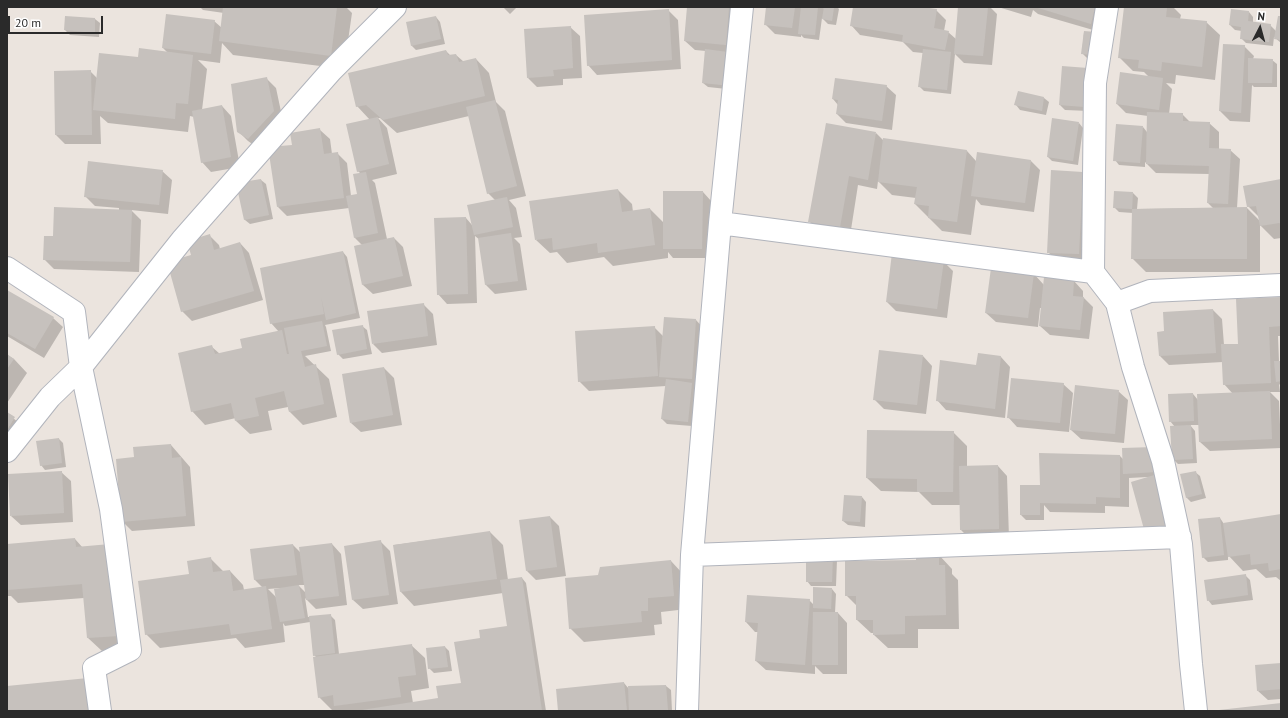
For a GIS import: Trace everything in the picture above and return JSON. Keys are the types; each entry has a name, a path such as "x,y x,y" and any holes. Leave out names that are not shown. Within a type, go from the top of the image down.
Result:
{"street":[{"path":"7,451 50,397 81,367 182,240 331,71 395,7"},
{"path":"687,711 692,555 720,223 742,7"},
{"path":"1107,7 1095,83 1093,272 1117,302 1133,367 1163,461 1180,537 1196,711"},
{"path":"720,223 1093,272"},
{"path":"7,268 74,312 81,367 111,508 130,650 94,668 100,711"},
{"path":"1117,302 1150,291 1281,285"},
{"path":"692,555 1180,537"}],"building":[{"path":"223,7 337,7 331,56 219,41"},
{"path":"687,7 729,7 726,45 684,41"},
{"path":"766,7 795,7 792,28 764,25"},
{"path":"801,7 818,7 815,35 798,34"},
{"path":"824,7 834,7 832,21 822,19"},
{"path":"853,7 922,7 937,9 934,28 949,31 945,50 902,42 903,35 850,26"},
{"path":"958,7 988,7 983,56 954,54"},
{"path":"1035,7 1095,7 1091,24"},
{"path":"1124,7 1167,7 1166,17 1207,21 1202,67 1162,62 1161,71 1138,68 1139,60 1118,58"},
{"path":"669,9 672,60 587,66 584,15"},
{"path":"1231,9 1249,11 1248,21 1271,24 1269,42 1240,39 1241,27 1229,25"},
{"path":"166,14 215,20 211,54 162,48"},
{"path":"65,16 95,18 95,33 64,30"},
{"path":"436,16 441,39 411,46 406,22"},
{"path":"1278,16 1281,16 1281,40 1274,39"},
{"path":"571,26 573,68 553,70 554,76 527,78 524,29"},
{"path":"1084,31 1096,32 1093,55 1081,54"},
{"path":"1223,44 1245,45 1241,113 1219,111"},
{"path":"139,48 193,55 188,104 176,103 175,119 93,110 99,53 138,57"},
{"path":"705,49 735,53 732,86 702,83"},
{"path":"923,49 951,52 947,90 918,87"},
{"path":"446,50 448,55 456,54 459,62 476,58 485,96 383,120 366,105 356,107 348,73"},
{"path":"1248,58 1273,59 1272,83 1248,83"},
{"path":"1062,66 1088,68 1085,107 1059,105"},
{"path":"91,70 92,135 55,135 54,71"},
{"path":"1120,72 1163,78 1159,110 1116,104"},
{"path":"267,77 274,111 248,139 237,132 231,84"},
{"path":"835,78 887,85 882,121 836,114 838,100 832,99"},
{"path":"1018,91 1044,97 1042,111 1014,105"},
{"path":"495,100 517,186 487,194 466,107"},
{"path":"222,105 231,157 201,163 192,111"},
{"path":"1147,112 1183,113 1183,121 1210,122 1209,148 1231,149 1228,204 1207,203 1209,166 1146,164"},
{"path":"378,117 389,164 357,172 346,124"},
{"path":"1052,118 1079,122 1073,161 1047,157"},
{"path":"826,123 876,132 868,180 849,176 840,227 808,222"},
{"path":"1116,124 1143,126 1140,163 1113,161"},
{"path":"320,128 324,154 338,152 344,198 277,207 268,147 292,145 290,133"},
{"path":"883,138 967,150 957,222 928,218 929,206 914,204 917,187 878,182"},
{"path":"977,152 1031,160 1025,203 971,196"},
{"path":"88,161 163,170 159,205 84,197"},
{"path":"1051,170 1083,172 1079,254 1047,253"},
{"path":"366,172 378,233 354,238 346,196 357,194 353,174"},
{"path":"261,179 269,215 244,220 236,183"},
{"path":"1281,179 1281,224 1260,226 1256,206 1247,207 1243,186"},
{"path":"618,189 622,212 650,208 655,245 598,253 597,243 553,250 552,238 535,240 529,201"},
{"path":"663,191 703,191 702,249 663,249"},
{"path":"1114,191 1133,192 1132,209 1113,208"},
{"path":"507,197 513,227 474,235 467,205"},
{"path":"54,207 132,210 130,262 43,260 44,236 53,236"},
{"path":"1247,207 1247,259 1131,259 1132,209"},
{"path":"466,217 468,294 437,295 434,218"},
{"path":"511,233 518,281 485,285 478,238"},
{"path":"210,234 214,250 240,242 254,291 181,312 167,262 191,255 187,241"},
{"path":"394,237 403,276 362,285 354,246"},
{"path":"343,251 356,313 326,320 321,296 324,314 270,324 260,268"},
{"path":"892,253 944,260 937,309 886,302"},
{"path":"991,268 1034,273 1028,318 985,313"},
{"path":"1044,277 1074,280 1073,296 1084,297 1080,330 1039,326"},
{"path":"7,290 54,317 35,349 7,333"},
{"path":"1281,297 1281,326 1269,327 1271,383 1223,385 1221,344 1238,344 1236,299"},
{"path":"424,303 428,336 372,344 367,311"},
{"path":"1213,309 1216,353 1159,356 1157,332 1164,331 1163,312"},
{"path":"664,317 696,319 692,379 659,377"},
{"path":"322,321 327,346 301,351 305,367 316,364 324,404 289,412 284,391 255,398 259,416 235,421 231,403 191,412 178,353 212,345 215,354 242,348 240,339 282,330 287,354 289,354 284,328"},
{"path":"363,325 367,349 337,355 332,330"},
{"path":"655,326 658,376 578,382 575,331"},
{"path":"879,350 923,355 917,405 873,400"},
{"path":"978,353 1001,356 995,409 936,401 940,360 976,365"},
{"path":"7,354 14,359 7,369"},
{"path":"1274,361 1281,361 1281,381 1276,382"},
{"path":"384,367 393,415 350,423 342,374"},
{"path":"1011,378 1064,383 1060,423 1007,418"},
{"path":"666,379 692,383 688,422 661,419"},
{"path":"1075,385 1119,390 1115,434 1070,430"},
{"path":"1270,391 1272,439 1199,442 1197,394"},
{"path":"1193,393 1194,421 1169,422 1168,394"},
{"path":"7,412 15,417 7,430"},
{"path":"1191,425 1193,459 1172,460 1170,426"},
{"path":"867,430 954,431 953,492 917,492 917,479 866,478"},
{"path":"59,438 62,463 40,466 36,441"},
{"path":"171,444 172,458 181,457 186,516 121,522 116,459 134,457 133,447"},
{"path":"1154,447 1156,472 1123,474 1122,448"},
{"path":"1039,453 1120,455 1120,498 1096,497 1096,504 1040,503 1040,515 1020,515 1020,485 1040,485"},
{"path":"998,465 999,529 960,530 959,466"},
{"path":"62,471 64,513 10,516 8,474"},
{"path":"1196,471 1202,494 1186,498 1180,474"},
{"path":"1161,473 1176,525 1145,533 1131,482"},
{"path":"844,495 862,496 860,522 842,521"},
{"path":"1281,514 1281,569 1269,571 1268,563 1251,565 1250,554 1228,557 1223,523"},
{"path":"550,516 557,567 526,571 519,520"},
{"path":"1220,517 1224,555 1202,558 1198,519"},
{"path":"490,531 497,579 400,592 393,545"},
{"path":"75,538 76,547 110,544 118,636 87,638 82,584 7,590 7,544"},
{"path":"381,540 389,595 352,600 344,546"},
{"path":"332,543 339,596 306,600 299,547"},
{"path":"293,544 297,575 254,580 250,549"},
{"path":"806,553 833,554 832,582 806,582"},
{"path":"916,554 939,554 939,565 945,565 946,615 905,616 905,634 873,635 873,620 856,620 856,596 845,596 845,561 916,560"},
{"path":"211,557 213,572 230,570 233,591 266,586 272,629 231,635 229,624 145,635 138,581 189,574 187,561"},
{"path":"671,560 674,596 648,598 648,611 641,611 642,622 569,629 565,578 598,575 600,567"},
{"path":"1246,574 1248,595 1207,601 1204,580"},
{"path":"522,577 542,711 356,711 438,698 436,686 461,683 454,642 480,638 479,630 507,626 500,580"},
{"path":"299,585 305,618 280,622 274,589"},
{"path":"813,587 832,588 831,609 813,608"},
{"path":"747,595 810,599 805,665 755,661 758,623 745,622"},
{"path":"813,612 838,612 838,665 812,665"},
{"path":"331,614 335,653 313,656 309,616"},
{"path":"412,644 416,675 398,677 401,697 334,706 333,695 318,698 313,657"},
{"path":"445,646 448,667 428,669 426,648"},
{"path":"1281,663 1281,689 1257,691 1255,665"},
{"path":"88,678 91,711 7,711 7,686"},
{"path":"624,682 627,711 558,711 556,689"},
{"path":"666,685 668,711 629,711 628,686"},
{"path":"1281,703 1281,711 1219,711 1219,710"}]}
